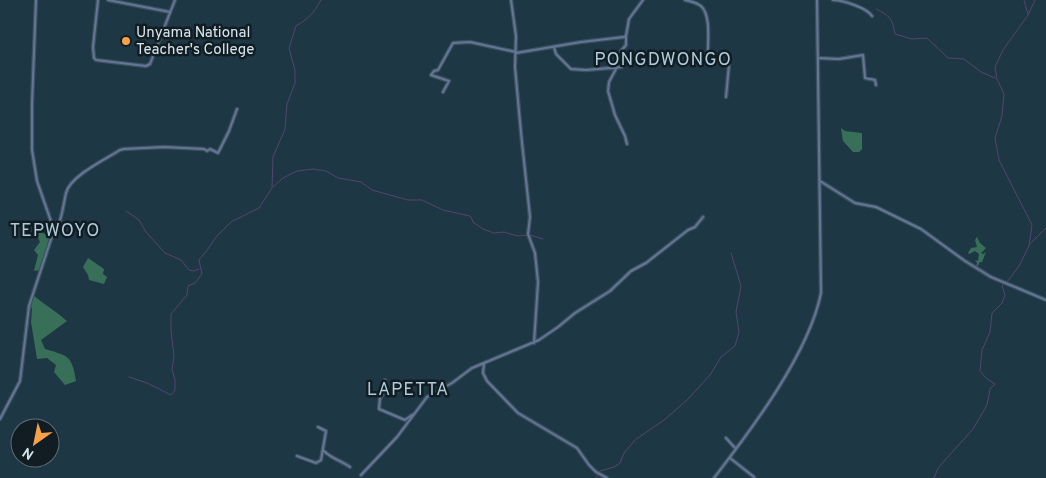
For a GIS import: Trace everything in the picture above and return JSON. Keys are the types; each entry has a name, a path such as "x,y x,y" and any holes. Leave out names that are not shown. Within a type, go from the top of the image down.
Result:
{"street":[{"path":"0,418 20,381 29,306 54,228 37,182 32,150 36,0"},
{"path":"98,0 93,47 93,55 96,60 148,66 175,0"},
{"path":"108,0 170,12"},
{"path":"511,0 516,52 515,67 530,217 528,234 535,252 538,282 534,343"},
{"path":"554,47 556,54 571,69 584,70 622,67 621,51 626,44 629,19 644,0"},
{"path":"686,0 700,5 703,10 708,28 708,58 729,65 726,97"},
{"path":"714,478 780,385 817,313 821,293 817,0"},
{"path":"833,0 839,0 867,10 872,16"},
{"path":"443,92 448,82 431,76 434,71 438,70 453,43 470,42 516,52 626,36"},
{"path":"818,58 839,59 863,55 865,78 875,80 876,84"},
{"path":"618,67 610,81 608,91 627,144"},
{"path":"52,238 58,227 66,191 86,171 124,149 164,147 204,149 207,151 210,149 218,153 237,109"},
{"path":"820,182 855,203 876,207 926,232 991,278 1046,300"},
{"path":"361,475 397,437 427,397 452,383 472,368 534,343 575,313 610,291 631,272 646,263 688,230 695,227 703,217"},
{"path":"484,363 483,373 487,382 518,414 577,448 587,463 596,472 607,478"},
{"path":"385,380 386,390 380,398 379,409 405,420 414,413"},
{"path":"297,456 318,462 322,458 326,431 318,427"},
{"path":"726,438 736,449"},
{"path":"324,451 350,467"},
{"path":"730,458 754,477"}],"green space":[{"path":"841,128 845,131 862,133 862,149 859,152 853,152 843,141"},
{"path":"37,231 51,236 40,270 34,271 38,255 34,250 40,242 36,234"},
{"path":"977,237 986,248 981,253 986,252 982,262 976,267 977,263 975,260 978,261 979,254 975,251 968,253 971,248 977,247 975,240"},
{"path":"88,258 104,269 103,274 107,277 104,284 89,280 83,267"},
{"path":"32,294 67,321 41,340 45,349 68,358 73,366 76,381 65,385 54,372 56,365 47,358 37,359 31,322 32,309 29,303"}],"waterway":[{"path":"129,377 147,383 171,395 175,390 172,369 174,356 171,314 187,295 188,286 195,283 202,274 199,260 216,237 231,222 259,208 272,188 273,157 285,129 287,104 295,83 295,70 289,48 296,26 316,9 321,0"},
{"path":"1024,0 1028,14"},
{"path":"1007,282 1019,266 1029,246 1032,225 999,160 995,138 1002,116 1004,94 997,79 995,67 1003,50 1028,15 1035,0"},
{"path":"876,9 890,18 895,34 912,39 927,38 948,58 964,59 981,72 995,78"},
{"path":"273,187 283,178 297,171 313,169 326,171 338,178 361,182 372,190 408,200 422,200 443,210 470,216 474,223 494,233 504,232 517,236 530,235 543,239"},
{"path":"126,211 139,220 146,232 165,253 181,260 189,270 199,269"},
{"path":"1029,245 1046,228"},
{"path":"596,478 600,471 620,463 624,453 635,440 664,420 687,400 710,375 721,357 735,346 739,332 736,312 741,286 731,253"},
{"path":"934,478 938,468 973,429 987,405 990,389 995,384 980,371 982,350 990,332 992,313 1002,303 1005,295 1002,286 1004,283"}],"place":[{"name":"Unyama National Teacher's College","path":"126,41"}],"district":[{"name":"PONGDWONGO","path":"663,59"},
{"name":"TEPWOYO","path":"55,230"},
{"name":"LAPETTA","path":"408,389"}]}
